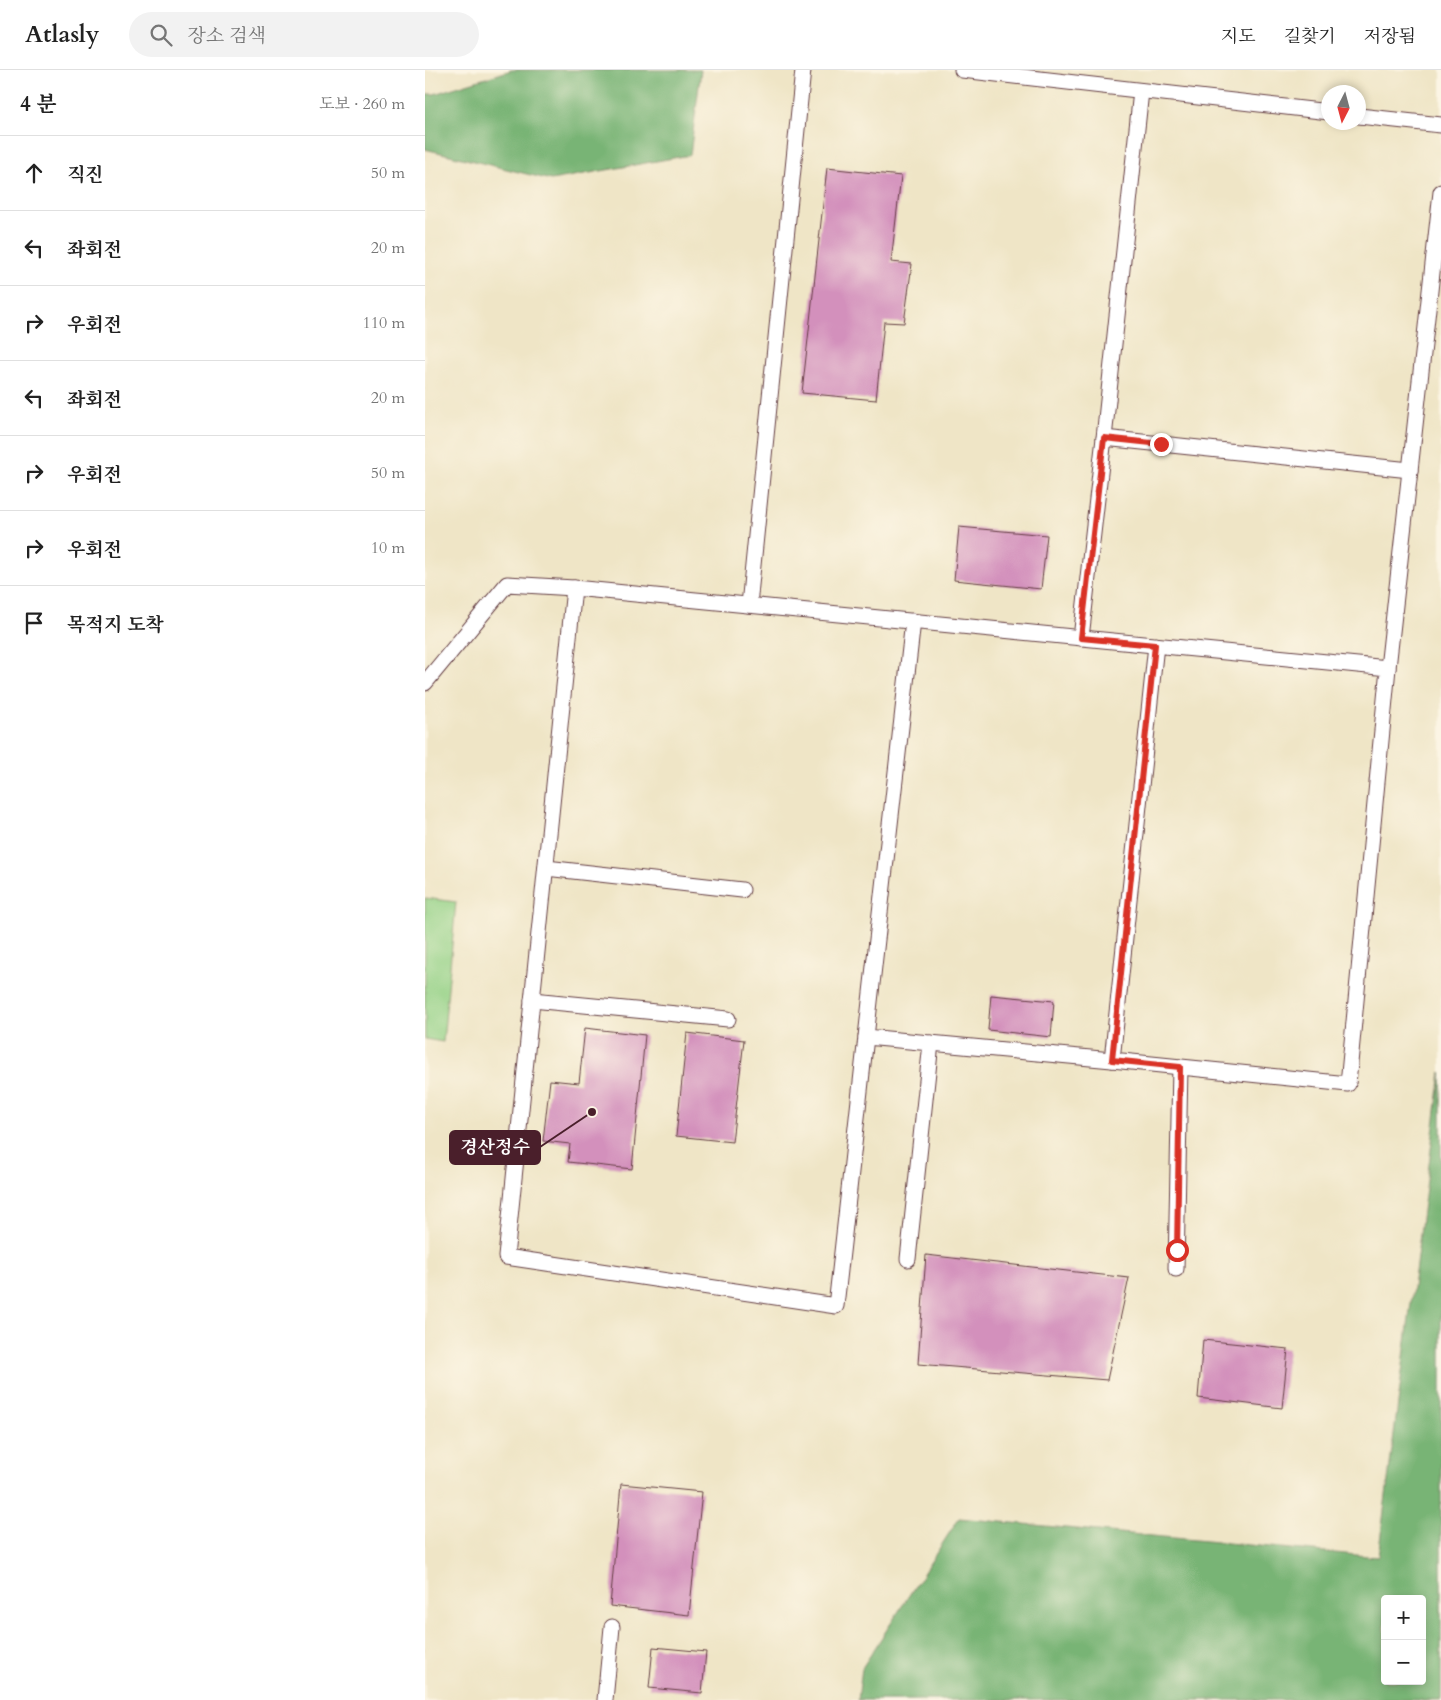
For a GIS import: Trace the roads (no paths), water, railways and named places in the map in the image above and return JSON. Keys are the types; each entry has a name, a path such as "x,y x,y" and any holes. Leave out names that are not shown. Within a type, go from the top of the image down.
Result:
{"lane":[{"path":"749,605 803,70"},
{"path":"962,70 1321,111"},
{"path":"1081,638 1141,91"},
{"path":"1366,117 1441,126"},
{"path":"866,1037 1348,1084 1387,668 1441,192"},
{"path":"1104,438 1410,470"},
{"path":"425,683 507,584 574,588 1387,668"},
{"path":"574,588 506,1258 836,1306 913,622"},
{"path":"1112,1060 1155,645"},
{"path":"546,868 742,890"},
{"path":"532,1000 728,1019"},
{"path":"908,1259 931,1043"},
{"path":"1176,1269 1180,1067"},
{"path":"605,1700 612,1627"}],"place":[{"name":"경산정수","path":"592,1112"}]}
